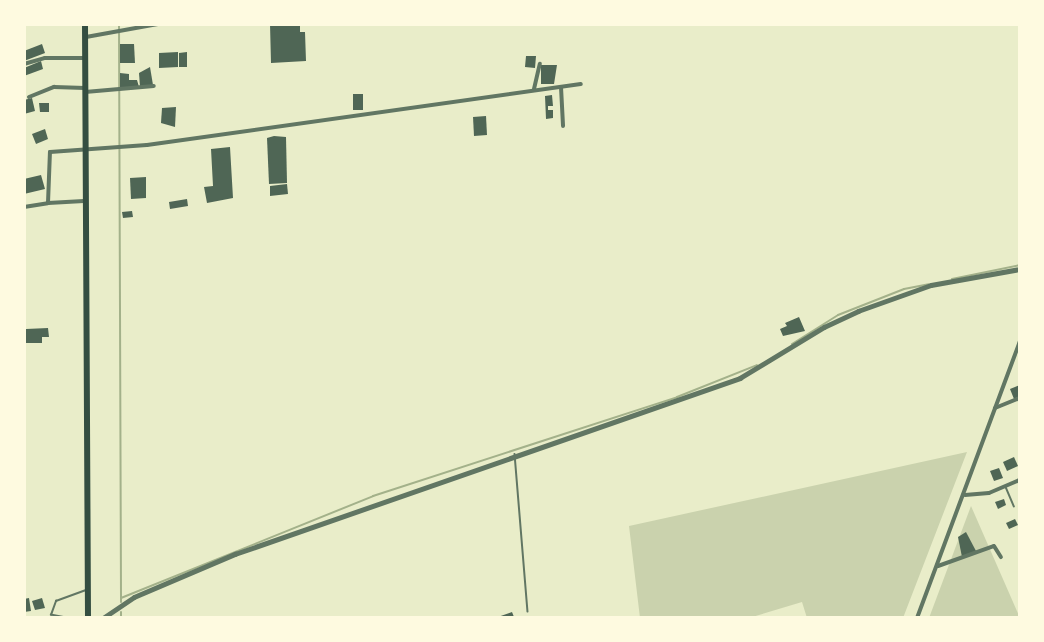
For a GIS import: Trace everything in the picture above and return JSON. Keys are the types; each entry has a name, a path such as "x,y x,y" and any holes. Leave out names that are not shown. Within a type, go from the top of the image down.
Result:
{"main road":[{"path":"85,24 84,201 88,618"}],"street":[{"path":"85,37 158,24"},
{"path":"24,64 45,58 85,58"},
{"path":"534,89 540,64"},
{"path":"48,203 49,153 295,126 534,89 581,84"},
{"path":"29,97 54,87 85,90 154,86"},
{"path":"561,87 563,126"},
{"path":"24,207 84,201"},
{"path":"104,618 134,597 235,554 515,454 740,378 824,327 906,293 1020,269"},
{"path":"917,618 965,495 1020,341"},
{"path":"995,408 1020,398"},
{"path":"965,495 980,495 1020,480"},
{"path":"937,566 994,546 1001,557"}],"lane":[{"path":"515,454 528,611"},
{"path":"1006,486 1014,506"},
{"path":"66,618 51,617 56,601 87,590"}],"green space":[{"path":"967,452 903,618 807,618 802,602 749,618 640,618 629,526"},
{"path":"971,506 1020,618 929,618"}],"building":[{"path":"270,24 300,24 300,32 305,32 306,61 271,63"},
{"path":"42,44 45,53 24,61 24,51"},
{"path":"120,44 134,44 135,63 120,63"},
{"path":"178,52 178,67 159,68 159,53"},
{"path":"187,52 187,67 179,67 179,53"},
{"path":"526,56 536,56 535,68 525,67"},
{"path":"41,61 43,69 24,76 24,68"},
{"path":"541,65 557,65 554,84 541,84"},
{"path":"150,67 153,85 140,87 139,73"},
{"path":"120,73 129,74 129,80 137,80 139,87 120,87"},
{"path":"353,94 363,94 363,110 353,110"},
{"path":"552,95 553,106 548,106 548,110 553,110 553,118 546,119 545,96"},
{"path":"32,98 35,111 24,114 24,100"},
{"path":"39,103 49,103 49,112 40,112"},
{"path":"176,107 175,127 161,123 162,108"},
{"path":"486,116 487,135 474,136 473,117"},
{"path":"45,129 48,139 36,144 32,134"},
{"path":"286,137 287,183 269,184 267,138"},
{"path":"230,147 233,198 207,203 204,187 213,186 211,149"},
{"path":"41,175 45,189 24,194 24,179"},
{"path":"146,177 146,198 131,199 130,178"},
{"path":"287,184 288,194 270,196 270,186"},
{"path":"187,199 188,206 170,209 169,202"},
{"path":"132,211 133,217 123,218 122,212"},
{"path":"799,317 805,331 783,336 780,329 787,326 785,323"},
{"path":"48,328 49,337 42,337 42,343 26,343 26,329"},
{"path":"1020,385 1020,396 1014,399 1010,389"},
{"path":"1014,457 1018,466 1007,471 1003,462"},
{"path":"999,468 1003,478 994,481 990,471"},
{"path":"1004,499 1006,505 998,509 995,502"},
{"path":"1015,519 1018,525 1009,529 1006,523"},
{"path":"966,532 976,551 962,557 958,537"},
{"path":"29,598 31,611 24,612 24,599"},
{"path":"42,598 45,608 35,610 32,601"},
{"path":"512,612 514,617 495,618"}],"waterway":[{"path":"119,24 121,602"},
{"path":"952,279 1020,265"},
{"path":"792,344 838,315 904,289 929,284"},
{"path":"121,598 373,496 677,397 757,365"},
{"path":"121,612 121,618"}]}
